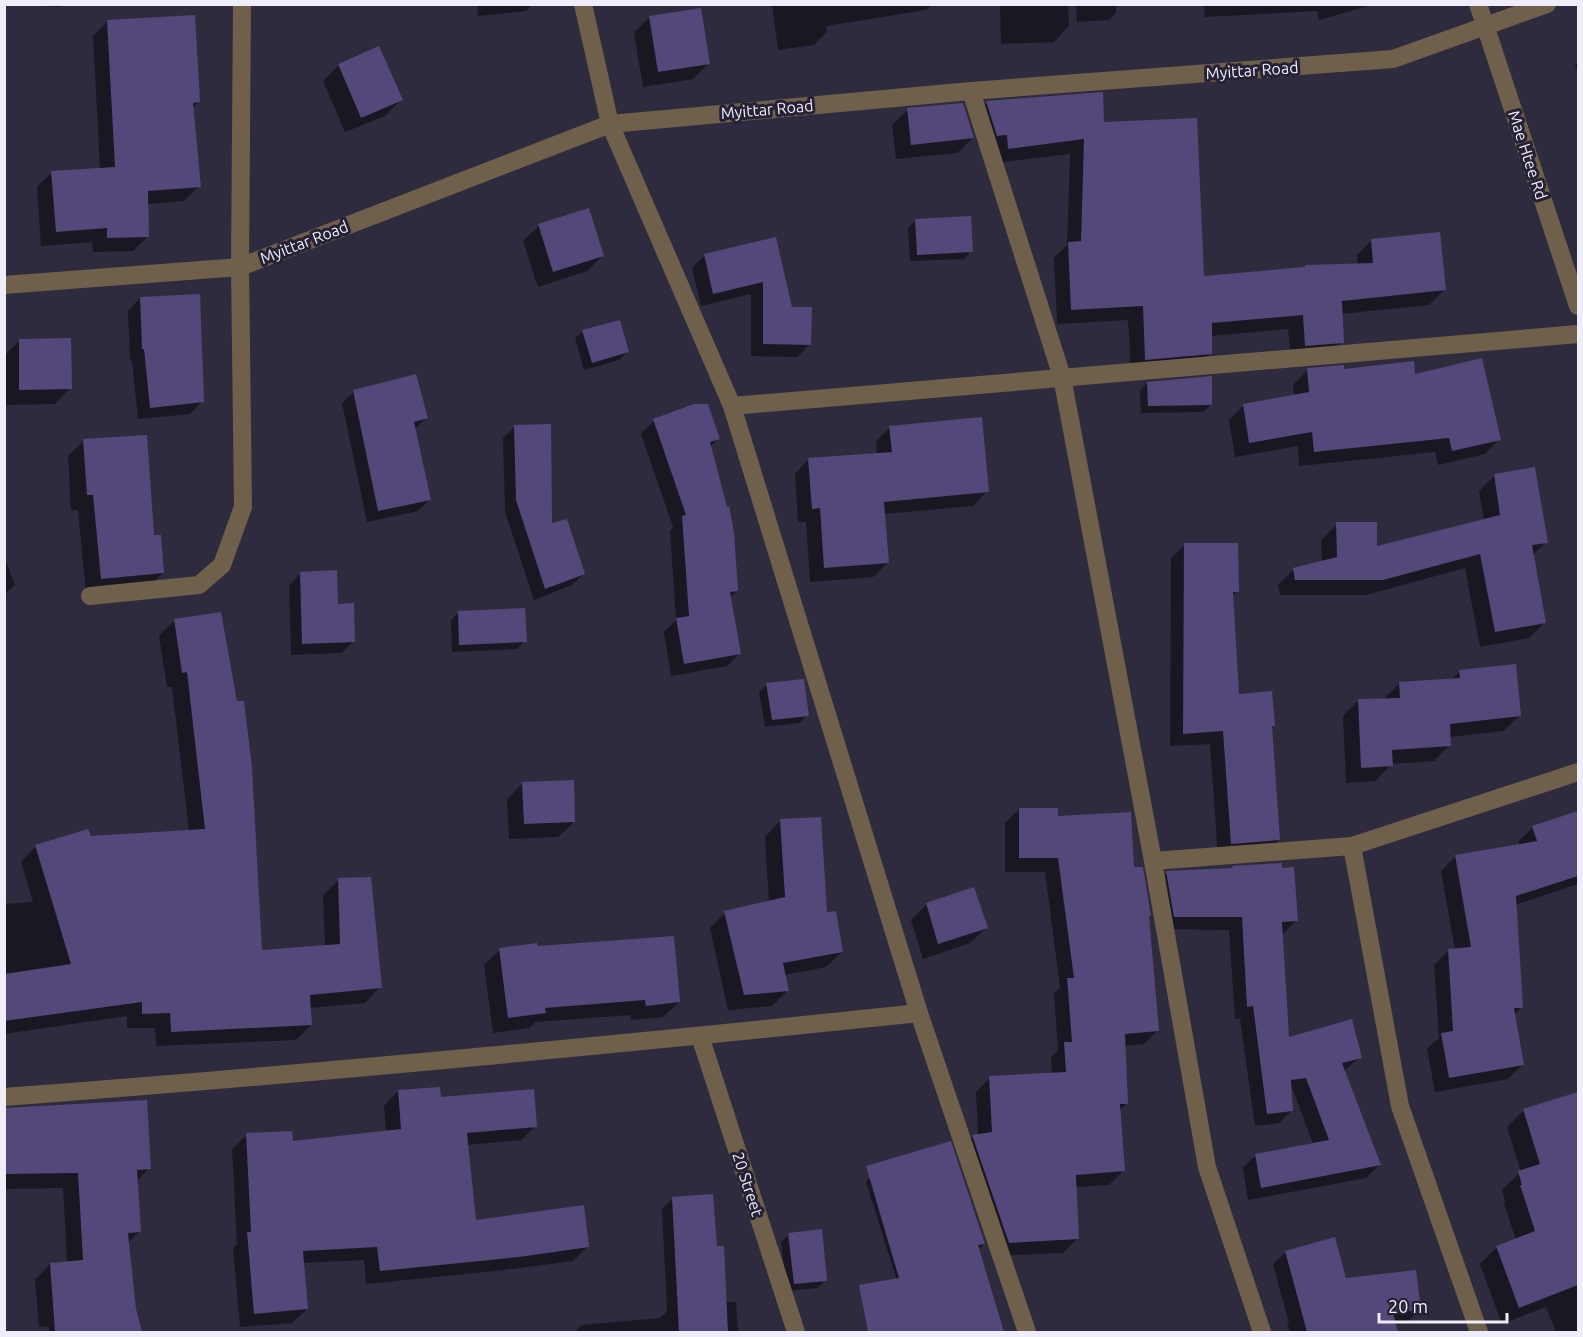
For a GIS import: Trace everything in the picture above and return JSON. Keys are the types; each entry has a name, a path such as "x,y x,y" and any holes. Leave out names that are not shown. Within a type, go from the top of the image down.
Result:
{"street":[{"path":"90,596 200,585 222,565 243,507 240,267 242,4"},
{"path":"583,4 610,124 732,406 919,1012 1027,1332"},
{"name":"Mae Htee Rd","path":"1478,4 1578,306"},
{"name":"Myittar Road","path":"4,285 240,267 610,124 971,91 1393,59 1547,4"},
{"path":"971,91 1062,376 1153,861 1207,1167 1262,1332"},
{"path":"732,406 1062,376 1578,334"},
{"path":"1153,861 1352,846 1578,772"},
{"path":"1352,846 1400,1106 1479,1332"},
{"path":"4,1097 211,1081 700,1036 919,1012"},
{"name":"20 Street","path":"700,1036 796,1332"}],"building":[{"path":"701,8 710,64 658,72 649,16"},
{"path":"195,15 200,102 193,103 201,187 148,191 149,237 107,238 107,228 56,232 51,171 115,167 107,20"},
{"path":"379,46 403,100 361,118 338,64"},
{"path":"1103,92 1104,122 1197,118 1204,276 1305,267 1305,265 1373,263 1371,239 1440,232 1446,290 1342,301 1344,343 1305,346 1303,315 1212,323 1212,354 1145,360 1143,306 1071,310 1068,242 1081,241 1084,139 1008,149 1007,135 997,136 986,101"},
{"path":"963,103 974,138 911,145 907,108"},
{"path":"589,208 604,256 553,272 538,224"},
{"path":"971,216 973,252 917,255 915,219"},
{"path":"776,237 792,307 812,307 811,345 763,344 763,282 713,294 704,254"},
{"path":"200,294 204,402 150,408 144,349 142,349 140,297"},
{"path":"620,320 629,352 592,363 582,330"},
{"path":"71,338 72,389 19,390 19,339"},
{"path":"1482,358 1501,440 1452,451 1449,438 1314,452 1312,432 1249,443 1243,404 1309,392 1307,368 1344,365 1344,369 1414,361 1415,374"},
{"path":"416,374 428,418 414,422 431,500 378,511 353,390"},
{"path":"1212,376 1212,405 1148,406 1147,382"},
{"path":"694,404 708,404 720,439 710,442 727,507 729,506 734,532 738,591 730,592 741,654 684,664 676,618 689,616 682,516 686,515 653,419"},
{"path":"982,417 989,492 884,502 889,563 824,568 820,508 812,509 808,458 892,452 889,426"},
{"path":"551,424 552,523 567,519 585,574 545,589 516,500 514,425"},
{"path":"147,435 154,535 161,535 164,573 101,579 93,495 87,495 83,439"},
{"path":"1535,467 1548,543 1532,545 1546,623 1495,632 1480,554 1383,580 1295,580 1293,568 1337,557 1336,522 1377,522 1377,546 1500,515 1494,474"},
{"path":"1184,543 1238,543 1239,592 1233,592 1239,694 1272,691 1275,726 1272,726 1280,840 1231,844 1223,731 1183,734"},
{"path":"337,570 338,604 354,603 355,642 302,644 300,572"},
{"path":"525,608 527,642 459,645 458,611"},
{"path":"221,612 237,701 244,701 252,768 262,950 340,944 338,878 371,877 382,988 310,995 312,1025 171,1032 170,1013 142,1014 142,1002 4,1021 4,974 71,964 35,845 88,829 91,836 205,829 187,672 182,673 174,619"},
{"path":"1516,664 1521,716 1450,724 1451,746 1392,750 1393,766 1361,768 1358,699 1400,698 1399,682 1460,678 1459,670"},
{"path":"804,679 809,716 772,720 766,683"},
{"path":"574,780 575,822 524,824 522,782"},
{"path":"1019,808 1058,808 1058,816 1131,812 1134,867 1143,867 1151,916 1149,916 1159,1031 1125,1034 1128,1104 1120,1104 1125,1171 1076,1175 1079,1239 1009,1243 972,1135 992,1132 989,1076 1066,1072 1064,1042 1072,1042 1067,978 1074,978 1058,858 1019,858"},
{"path":"1578,811 1578,876 1516,896 1523,1008 1514,1008 1524,1065 1449,1078 1441,1033 1453,1031 1448,949 1471,947 1455,855 1537,841 1532,826"},
{"path":"821,817 827,912 836,911 843,952 783,963 789,991 744,995 724,911 785,897 780,819"},
{"path":"1282,863 1282,868 1294,867 1298,921 1282,922 1289,1037 1352,1019 1362,1058 1342,1063 1381,1165 1261,1188 1255,1154 1329,1140 1306,1078 1291,1080 1293,1111 1267,1114 1253,1006 1247,1007 1242,917 1174,917 1166,871"},
{"path":"974,887 988,928 938,944 926,903"},
{"path":"674,936 680,1002 646,1006 645,1000 545,1008 546,1013 508,1018 499,948 537,943 538,946"},
{"path":"440,1087 441,1097 534,1089 537,1127 467,1133 476,1220 584,1205 589,1247 519,1257 380,1271 377,1247 303,1251 308,1309 254,1314 247,1232 251,1232 246,1133 292,1131 293,1141 401,1129 398,1090"},
{"path":"1578,1092 1578,1285 1519,1308 1496,1246 1535,1231 1520,1185 1522,1185 1518,1171 1540,1164 1523,1109"},
{"path":"147,1100 151,1169 137,1170 141,1232 128,1233 136,1309 142,1332 55,1332 50,1263 83,1260 78,1173 4,1174 4,1108"},
{"path":"951,1141 985,1244 978,1245 1004,1332 868,1332 859,1285 899,1278 866,1166"},
{"path":"713,1194 717,1246 724,1246 728,1332 679,1332 672,1197"},
{"path":"822,1229 827,1281 794,1284 788,1233"},
{"path":"1335,1237 1346,1278 1416,1270 1421,1310 1393,1313 1398,1332 1307,1332 1285,1251"}]}
